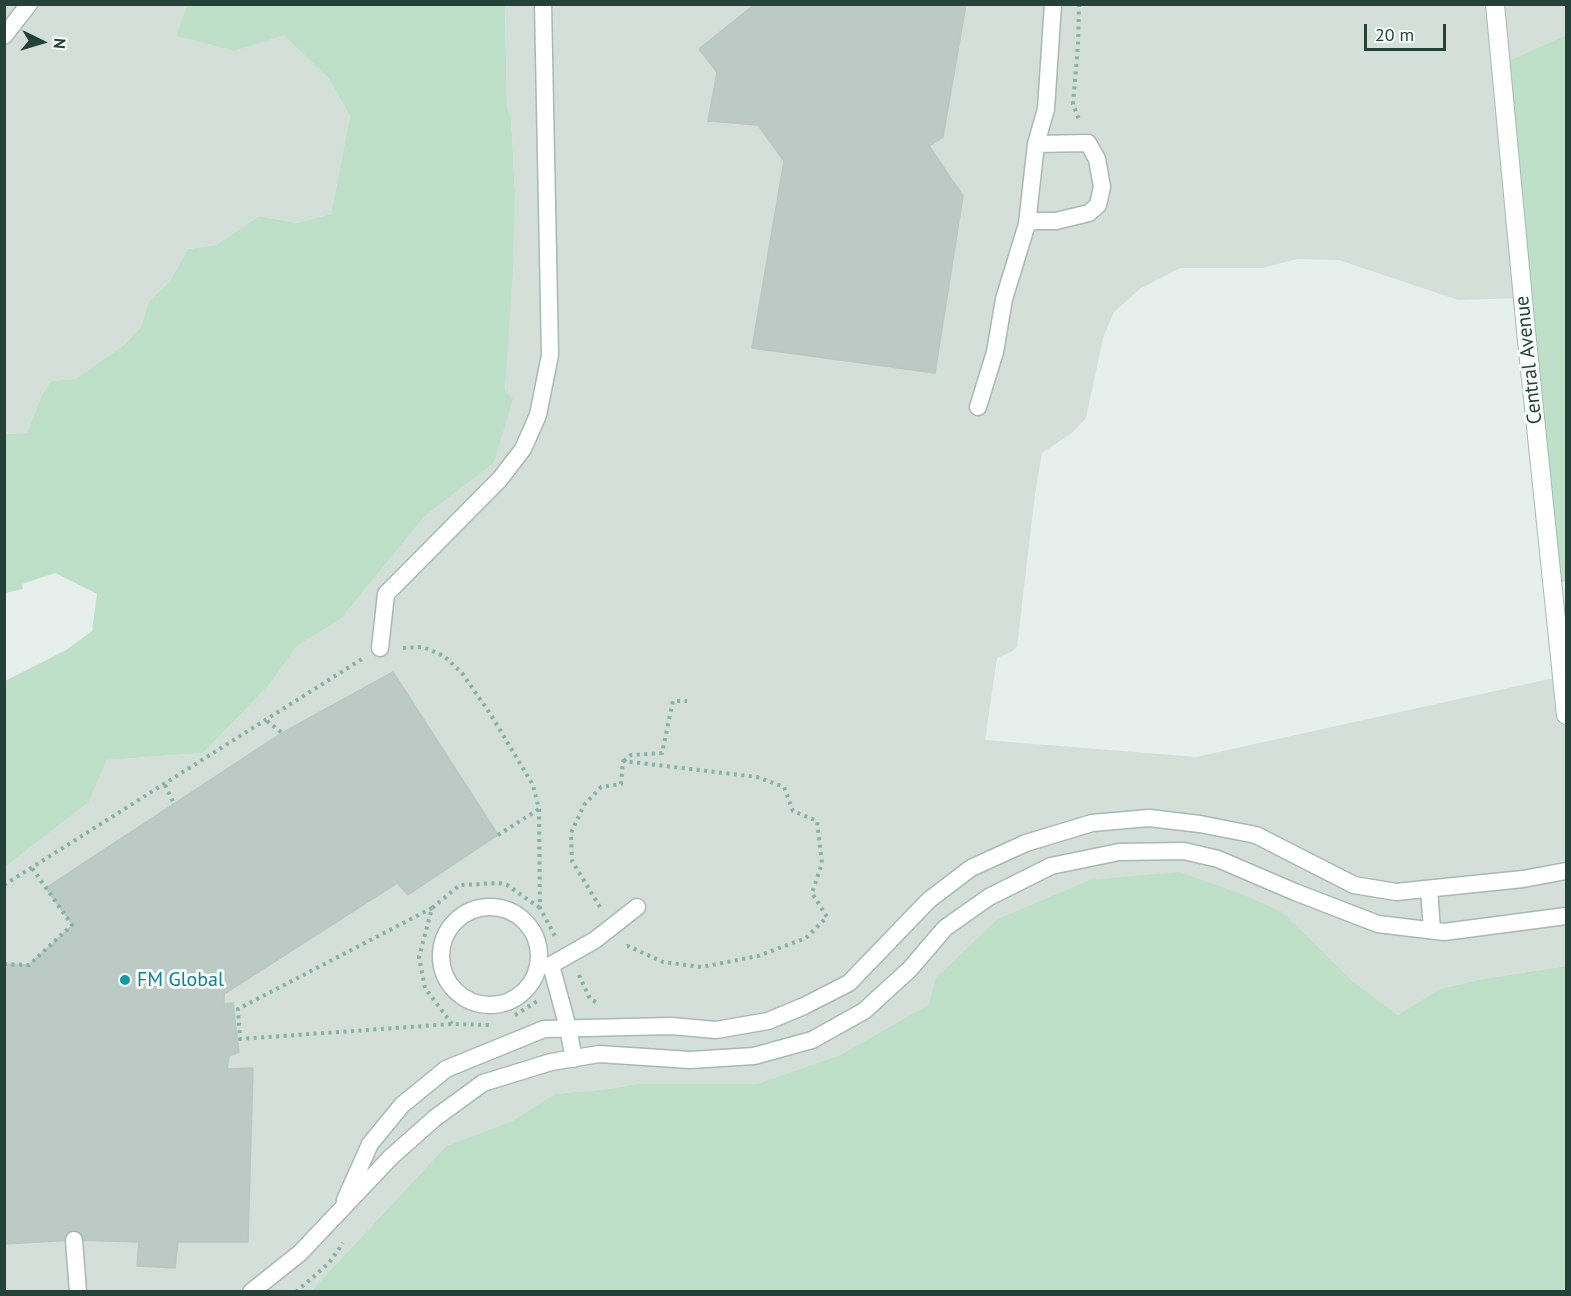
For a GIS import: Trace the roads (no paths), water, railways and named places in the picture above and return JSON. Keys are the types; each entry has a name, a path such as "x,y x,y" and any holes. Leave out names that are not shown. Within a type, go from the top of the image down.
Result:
{"main road":[{"name":"Central Avenue","path":"1495,4 1525,319 1562,632 1566,715"}],"lane":[{"path":"4,36 29,4"},
{"path":"380,648 387,594 500,479 524,449 538,415 550,355 543,4"},
{"path":"978,407 995,351 1004,299 1027,224 1036,144 1046,109 1053,4"},
{"path":"1027,224 1033,221 1056,221 1089,213 1098,205 1102,187 1097,159 1088,143 1036,144"},
{"path":"340,1212 370,1144 402,1105 446,1069 544,1029 671,1026 716,1030 768,1021 849,983 929,900 971,868 1026,843 1092,823 1149,818 1200,824 1256,835 1354,885 1395,892 1523,879 1566,871"},
{"path":"251,1292 300,1253 392,1157 435,1118 483,1083 550,1062 598,1054 690,1060 754,1056 812,1040 864,1011 910,969 945,928 989,897 1051,866 1119,852 1184,851 1218,859 1378,924 1443,932 1566,916"},
{"path":"1429,889 1432,930"},
{"path":"574,1059 551,962 539,949 534,933 525,920 511,911 495,906 478,908 463,914 451,925 443,939 440,956 442,972 450,986 462,997 477,1004 493,1006 509,1002 523,994 551,962 595,940 637,907"},
{"path":"74,1240 78,1292"}],"place":[{"name":"FM Global","path":"125,980"}]}
